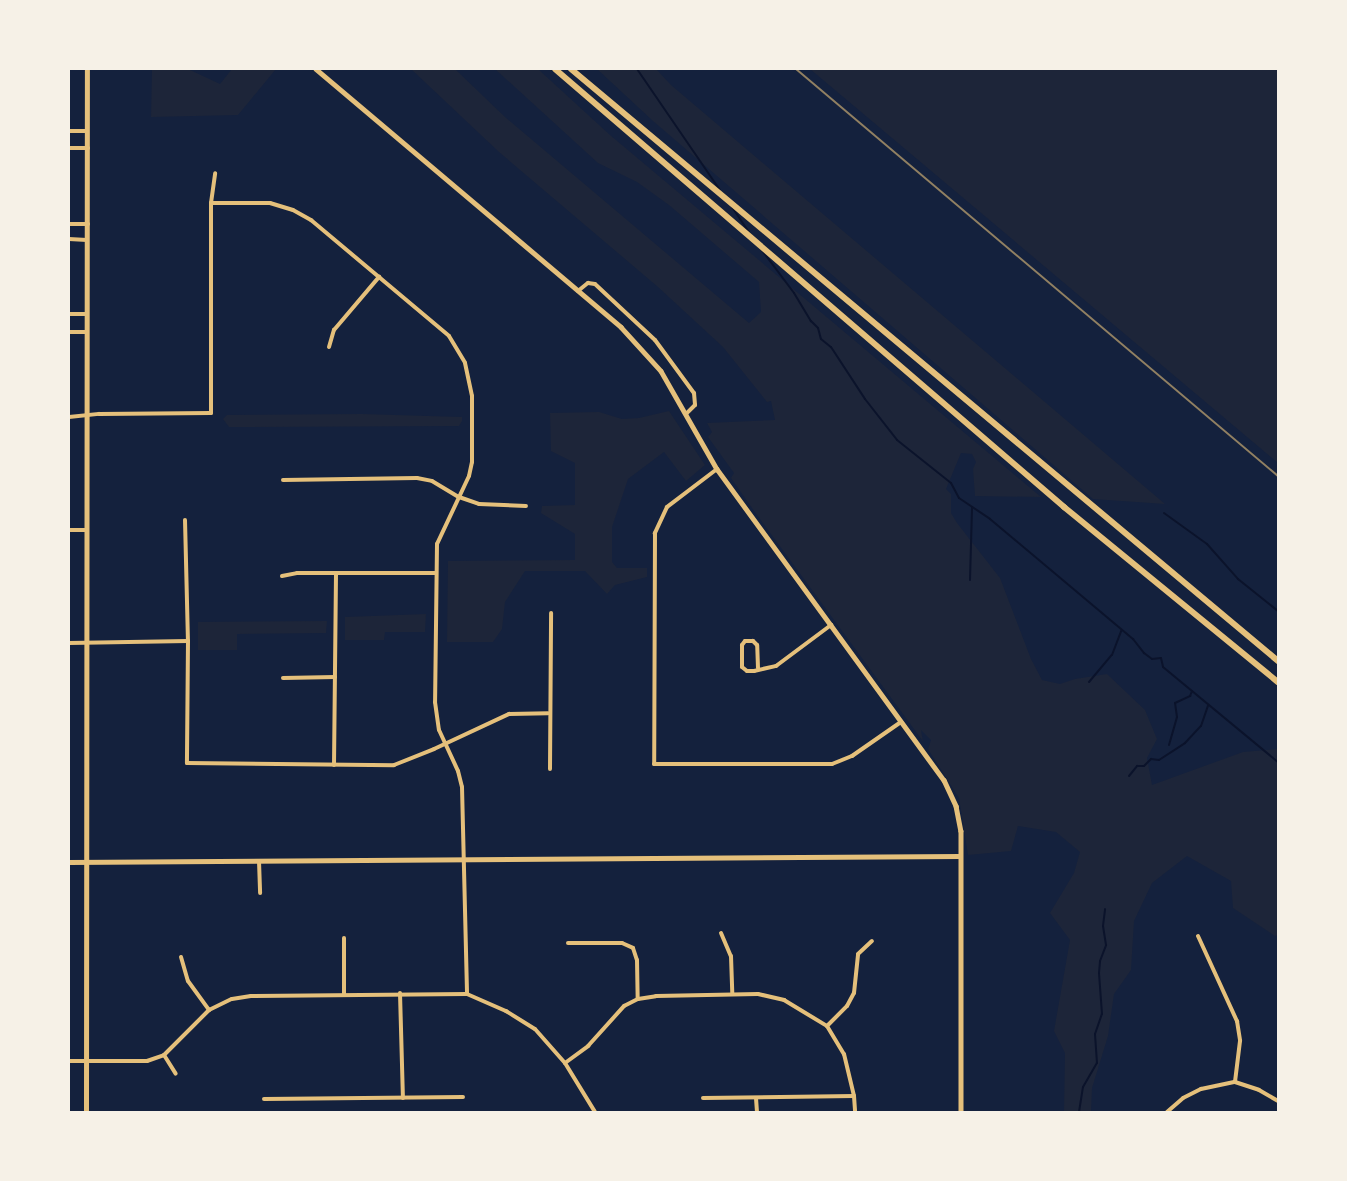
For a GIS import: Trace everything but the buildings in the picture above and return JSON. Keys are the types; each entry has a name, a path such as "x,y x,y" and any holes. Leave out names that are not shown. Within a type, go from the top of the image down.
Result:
{"highway":[{"path":"555,69 1064,507 1278,682"},
{"path":"571,69 1076,495 1278,661"}],"street":[{"path":"86,1112 87,69"},
{"path":"315,69 621,327 661,371 717,469 944,780 956,806 961,831 962,1112"},
{"path":"69,131 87,131"},
{"path":"69,148 88,148"},
{"path":"69,417 211,413 211,203 215,172"},
{"path":"211,203 270,203 293,210 311,220 449,336 465,363 472,396 472,462 437,544 435,702 439,730 458,771 462,787 467,994"},
{"path":"69,224 88,224"},
{"path":"69,239 88,240"},
{"path":"329,347 334,330 379,277"},
{"path":"578,291 588,283 595,284 654,340 694,393 695,405 686,414"},
{"path":"69,315 87,314"},
{"path":"69,332 87,332"},
{"path":"717,469 667,507 654,533 654,764 832,764 852,756 901,722"},
{"path":"283,480 417,478 432,481 459,497 479,504 526,506"},
{"path":"185,520 188,641 187,763 394,765 509,714 548,713"},
{"path":"69,530 86,530"},
{"path":"282,576 336,573 435,573"},
{"path":"334,765 336,573"},
{"path":"550,769 548,713 551,613"},
{"path":"758,668 757,645 753,641 745,641 742,645 742,666 747,671 776,666 831,625"},
{"path":"69,643 188,641"},
{"path":"283,678 335,677"},
{"path":"69,862 960,856"},
{"path":"259,861 260,893"},
{"path":"721,933 731,956 732,994"},
{"path":"1198,936 1237,1021 1240,1041 1235,1082"},
{"path":"344,938 344,994"},
{"path":"827,1026 847,1006 854,993 858,954 872,941"},
{"path":"568,944 622,944 633,948 637,960 638,999"},
{"path":"181,957 188,981 209,1010"},
{"path":"400,993 403,1098"},
{"path":"69,1061 147,1061 164,1055 209,1010 232,999 251,996 344,994 467,994 506,1011 535,1029 566,1062 595,1112"},
{"path":"566,1062 588,1046 624,1006 638,999 656,996 758,994 784,1000 827,1026 844,1054 854,1096 855,1112"},
{"path":"164,1055 176,1074"},
{"path":"1167,1112 1183,1098 1201,1089 1235,1082 1259,1090 1278,1101"},
{"path":"703,1098 854,1096"},
{"path":"264,1099 463,1097"},
{"path":"756,1098 757,1112"}],"shaded area":[{"path":"152,69 188,69 220,84 232,69 276,69 238,115 151,117"},
{"path":"411,69 455,69 505,117 749,323 761,312 759,282 669,205 637,182 598,163 495,69 538,69 610,135 1041,497 975,496 973,469 976,462 972,454 961,453 946,489 951,494 951,513 957,523 1000,578 1031,659 1042,680 1060,684 1107,674 1145,710 1157,739 1147,758 1152,785 1243,752 1278,749 1278,935 1275,936 1233,908 1231,881 1187,856 1152,883 1134,921 1131,970 1114,994 1108,1036 1092,1088 1091,1112 1064,1112 1065,1053 1054,1031 1070,940 1050,913 1074,873 1080,852 1056,832 1018,826 1011,851 968,855 959,798 928,749 931,740 921,730 923,742 752,508 731,478 734,473 708,437 712,432 707,423 775,420 771,401 767,402 723,347 658,287 499,152"},
{"path":"597,69 656,69 671,85 1165,504 1093,499 653,121"},
{"path":"810,69 1278,69 1278,463"},
{"path":"669,411 705,465 686,481 664,452 628,479 612,527 612,562 617,568 647,568 647,577 615,585 607,594 585,571 525,571 505,602 502,629 493,642 447,642 448,561 575,560 575,534 541,513 542,506 575,505 575,463 551,451 550,413 599,412 622,419 639,418"},
{"path":"362,414 462,417 462,421 459,426 229,427 223,419 227,415"},
{"path":"426,614 425,632 385,632 384,640 345,640 345,617"},
{"path":"327,621 326,633 237,634 237,650 198,650 198,622"}],"waterway":[{"path":"637,69 720,190"},
{"path":"732,207 751,235"},
{"path":"761,249 818,328 821,339 831,347 865,399 897,440 951,483 959,498 990,519 1133,639 1144,653 1152,659 1161,658 1163,667 1278,762"},
{"path":"970,580 972,507"},
{"path":"1164,513 1207,544 1238,579 1278,611"},
{"path":"1089,682 1112,655 1121,631"},
{"path":"1169,745 1177,717 1175,703 1190,696 1192,691"},
{"path":"1129,776 1137,766 1144,766 1151,759 1159,760 1185,743 1201,726 1208,706"},
{"path":"1079,1112 1083,1087 1097,1063 1095,1034 1102,1014 1099,973 1100,961 1106,945 1103,926 1105,909"}],"railway":[{"path":"796,69 1278,476"}]}
